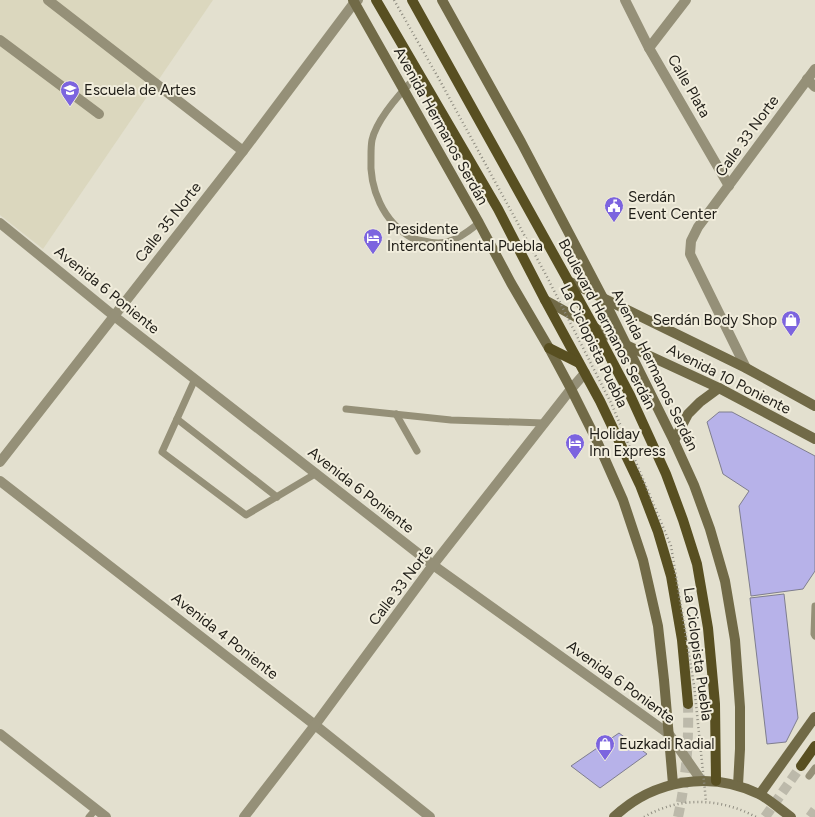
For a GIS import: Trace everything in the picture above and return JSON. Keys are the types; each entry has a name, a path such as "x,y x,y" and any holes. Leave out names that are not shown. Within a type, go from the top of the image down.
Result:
{"main road":[{"path":"376,0 498,209 600,401 640,485 658,532 671,576 682,640 688,704"},
{"name":"Boulevard Hermanos Serdán","path":"412,0 594,327 630,395 666,474 684,520 696,564 708,628 715,704 716,781"},
{"name":"Avenida Hermanos Serdán","path":"442,0 521,142 602,296 674,441 694,485 710,529 725,580 735,640 740,707 738,785"},
{"name":"Avenida Hermanos Serdán","path":"355,1 403,90 571,388 623,500 643,560 658,626 673,784"},
{"name":"Avenida 10 Poniente","path":"568,281 602,296 746,368 815,406"},
{"name":"Avenida 10 Poniente","path":"545,300 626,344 719,388 815,439"},
{"path":"549,348 579,363"},
{"path":"674,441 688,414 700,402 719,388"},
{"path":"760,794 815,717"},
{"path":"801,766 815,746"},
{"path":"614,817 642,796 673,784 701,780 738,785 760,794 791,817"}],"street":[{"path":"48,0 243,151"},
{"name":"Calle Plata","path":"626,0 650,48 729,186"},
{"path":"650,48 686,0"},
{"name":"Calle 35 Norte","path":"0,462 243,151 355,1"},
{"path":"0,40 99,114"},
{"name":"Calle 33 Norte","path":"690,241 698,227 815,69"},
{"path":"807,79 815,87"},
{"name":"Avenida 6 Poniente","path":"0,223 114,316 433,565 669,734 701,780"},
{"name":"Avenida 10 Poniente","path":"690,241 690,254 746,368"},
{"name":"Calle 33 Norte","path":"244,817 315,725 433,565 571,388 585,373"},
{"name":"Avenida 4 Poniente","path":"0,481 315,725 430,817"},
{"path":"0,734 106,817"}],"lane":[{"path":"419,74 403,90 379,122 372,141 370,167 373,187 381,206 396,227 413,239 434,244 450,242 479,224"},
{"path":"195,379 162,452 246,515 315,474"},
{"path":"346,409 452,420 544,423"},
{"path":"396,414 417,451"},
{"path":"177,419 277,497"},
{"path":"815,606 815,636"},
{"path":"809,776 815,768"},
{"path":"89,817 96,809"}],"path":[{"name":"La Ciclopista Puebla","path":"394,0 545,273 574,329 612,405 671,546 694,685 706,801"},
{"path":"644,817 670,806 688,802 706,801 740,809 756,817"}],"shaded area":[{"name":"Escuela de Artes","path":"0,0 213,0 43,249 0,215"}],"building":[{"path":"719,412 732,412 815,456 815,571 803,589 751,596 739,506 749,491 723,474 707,422"},
{"path":"784,594 798,718 786,742 767,744 750,598"},
{"path":"619,733 647,754 600,788 571,766"}],"tunnel":[{"path":"678,817 686,761 688,704"},
{"path":"765,817 801,766"},
{"path":"810,817 815,810"}],"place":[{"name":"Escuela de Artes","path":"70,107"},
{"name":"Serdán Event Center","path":"614,223"},
{"name":"Presidente Intercontinental Puebla","path":"373,255"},
{"name":"Serdán Body Shop","path":"791,337"},
{"name":"Holiday Inn Express","path":"575,460"},
{"name":"Euzkadi Radial","path":"605,761"}]}
